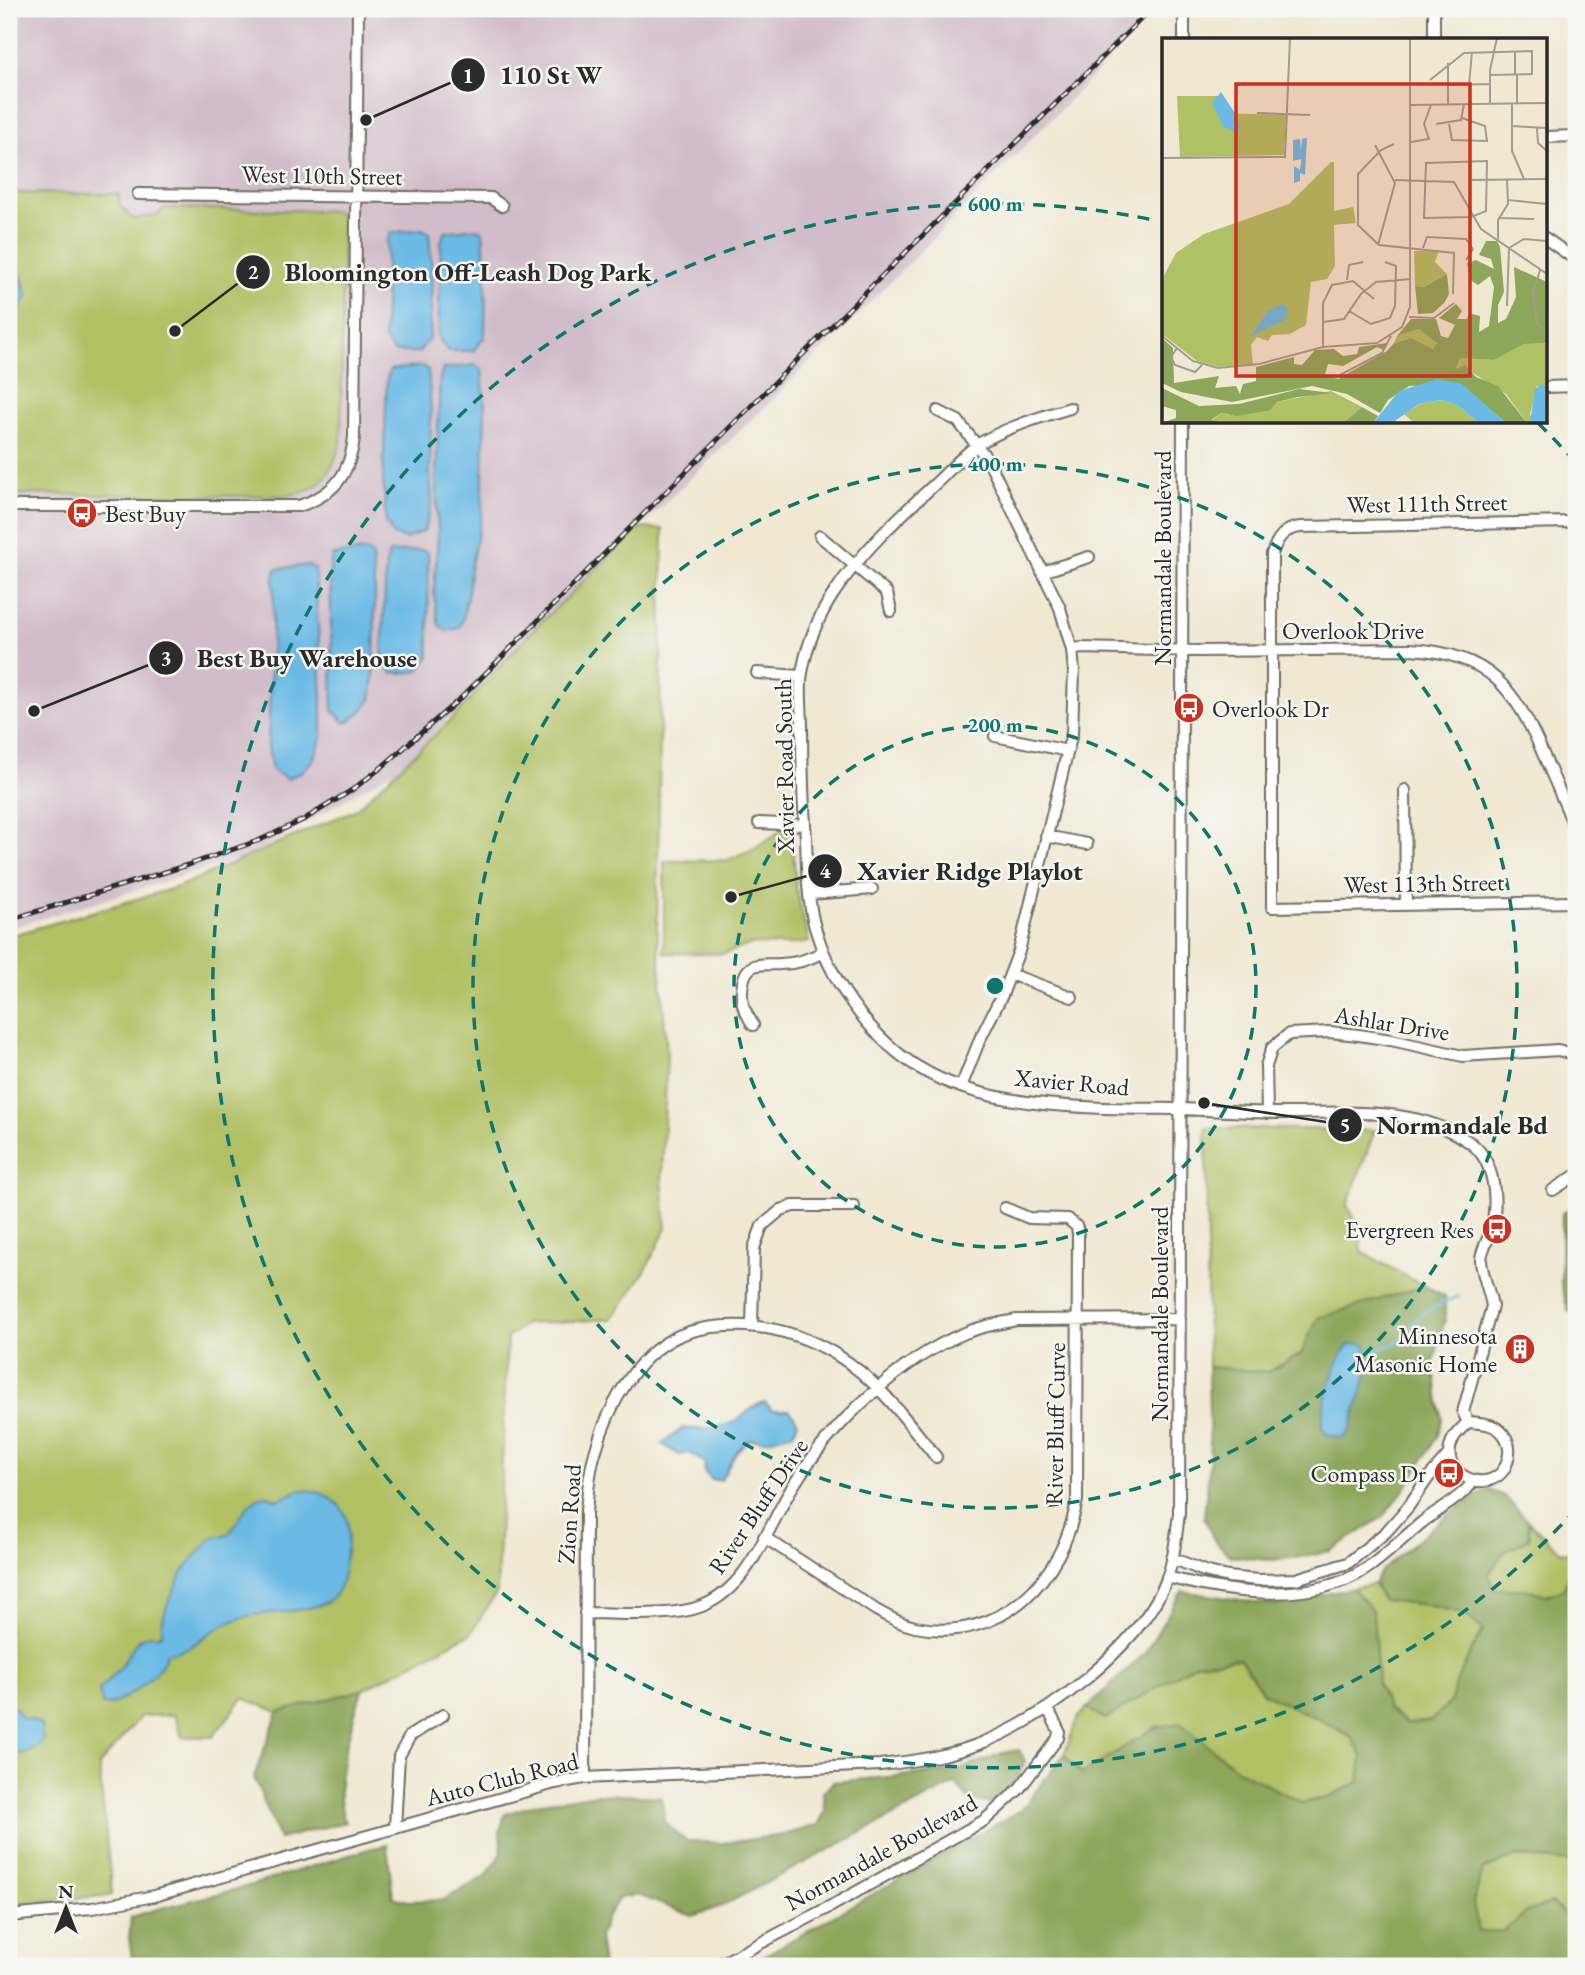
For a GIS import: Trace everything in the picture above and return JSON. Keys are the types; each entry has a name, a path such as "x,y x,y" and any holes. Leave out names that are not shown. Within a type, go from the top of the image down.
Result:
{"street":[{"path":"9,506 299,506 314,501 339,481 348,467 354,437 358,9"},
{"path":"1184,9 1184,38"},
{"path":"1434,9 1434,38"},
{"path":"1546,137 1576,136"},
{"name":"West 110th Street","path":"138,194 491,198 502,206"},
{"path":"1546,239 1576,260"},
{"path":"1546,387 1576,386"},
{"name":"Xavier Road South","path":"961,1087 917,1067 869,1024 850,1001 823,952 813,921 810,894 805,825 801,677 812,634 822,611 854,564 883,532 977,445 1039,418 1070,408"},
{"path":"938,411 958,421 988,460 1060,608 1072,650 1074,671 1072,733 1019,951 979,1039 961,1087"},
{"name":"Normandale Boulevard","path":"717,1966 985,1821 1019,1789 1058,1738 1059,1731 1048,1709 1124,1642 1152,1606 1167,1577 1179,1513 1183,424"},
{"name":"West 111th Street","path":"1272,650 1272,554 1281,535 1287,530 1300,527 1576,522"},
{"path":"820,536 887,593 891,611"},
{"path":"1042,572 1089,557"},
{"name":"Overlook Drive","path":"1072,650 1432,650 1454,655 1475,664 1510,691 1533,729 1576,831"},
{"name":"West 113th Street","path":"1272,650 1272,907 1576,902"},
{"path":"757,673 801,677"},
{"path":"995,736 1068,751"},
{"path":"1405,790 1406,905"},
{"path":"759,823 805,825"},
{"path":"1046,836 1087,844"},
{"path":"810,894 872,889"},
{"path":"753,1025 743,1006 743,976 747,970 759,965 799,962 823,952"},
{"path":"1010,974 1072,997"},
{"name":"Ashlar Drive","path":"1267,1113 1266,1066 1272,1048 1289,1034 1330,1032 1366,1036 1463,1056 1558,1050 1576,1055"},
{"name":"Xavier Road","path":"961,1087 1059,1106 1385,1114 1412,1118 1445,1129 1475,1146 1486,1157 1496,1211 1481,1259 1492,1306 1463,1412 1468,1422"},
{"path":"1553,1190 1576,1175"},
{"path":"752,1326 754,1248 762,1226 781,1210 793,1206 854,1206"},
{"name":"River Bluff Curve","path":"764,1537 876,1610 894,1620 914,1626 954,1629 993,1620 1027,1598 1041,1583 1065,1545 1077,1500 1077,1227 1068,1219 1029,1218 1005,1208"},
{"name":"River Bluff Drive","path":"585,1613 667,1613 684,1611 716,1599 736,1583 751,1562 794,1484 842,1423 880,1388 943,1342 991,1324 1017,1320 1180,1319"},
{"name":"Zion Road","path":"585,1779 588,1483 594,1455 614,1403 629,1379 648,1358 674,1338 689,1331 733,1325 788,1332 838,1355 880,1388 936,1457"},
{"path":"1468,1422 1487,1423 1499,1429 1507,1438 1510,1453 1507,1465 1502,1473 1490,1480 1474,1481 1461,1476 1453,1465 1450,1453 1453,1439 1468,1422"},
{"path":"1172,1558 1204,1571 1258,1580 1296,1578 1348,1563 1386,1532 1450,1453"},
{"path":"1167,1577 1252,1593 1292,1593 1336,1583 1364,1570 1423,1521 1463,1494 1474,1481"},
{"name":"Auto Club Road","path":"9,1916 92,1908 154,1896 555,1783 585,1779 915,1761 950,1754 984,1742 1048,1709"},
{"path":"395,1828 399,1756 410,1737 443,1715"}],"shaded area":[{"path":"9,9 1156,9 916,256 771,401 536,627 402,766 249,856 9,928"}],"green space":[{"path":"9,193 119,194 120,206 133,219 157,215 164,208 336,211 343,220 341,442 322,481 305,491 281,496 9,494"},
{"path":"638,528 663,529 657,927 667,1053 662,1178 666,1229 645,1271 612,1319 525,1324 507,1338 497,1592 470,1634 362,1690 278,1712 243,1698 213,1737 182,1737 174,1715 141,1716 99,1765 112,1895 9,1904 9,936 178,887 355,810 458,713 531,632"},
{"path":"781,831 792,831 796,888 809,942 787,945 752,944 723,954 664,953 664,861 728,860 753,849"},
{"path":"1206,1128 1375,1130 1347,1206 1357,1228 1362,1252 1424,1286 1318,1318 1301,1354 1268,1372 1208,1367"},
{"path":"1576,1206 1576,1318 1568,1310 1561,1284 1562,1213"},
{"path":"1424,1286 1445,1296 1445,1319 1433,1365 1442,1420 1438,1435 1407,1486 1383,1517 1330,1551 1269,1560 1230,1556 1214,1540 1204,1516 1210,1462 1208,1367 1268,1372 1301,1354 1318,1318"},
{"path":"1489,1490 1504,1496 1528,1521 1530,1538 1504,1552 1488,1575 1494,1589 1524,1589 1547,1595 1564,1589 1576,1554 1576,1863 1516,1856 1483,1870 1473,1902 1478,1932 1503,1931 1527,1912 1551,1903 1566,1915 1571,1952 1576,1956 1576,1966 746,1966 1021,1810 1064,1755 1082,1774 1156,1727 1180,1723 1238,1770 1302,1803 1330,1797 1359,1782 1362,1755 1350,1736 1263,1693 1240,1658 1196,1663 1105,1719 1087,1708 1145,1653 1182,1591 1274,1605 1353,1588 1373,1612 1378,1684 1388,1709 1407,1724 1431,1721 1451,1701 1458,1678 1483,1630 1465,1614 1427,1605 1383,1600 1374,1584 1381,1571 1451,1512 1476,1495"},
{"path":"1528,1521 1561,1552 1575,1553 1565,1589 1547,1595 1524,1589 1494,1589 1488,1575 1504,1552 1530,1538"},
{"path":"1374,1584 1383,1600 1427,1605 1465,1614 1483,1630 1458,1678 1451,1701 1431,1721 1407,1724 1388,1709 1378,1684 1373,1613 1353,1588"},
{"path":"1240,1658 1263,1693 1350,1736 1362,1755 1359,1782 1330,1797 1302,1803 1238,1770 1219,1754 1156,1727 1082,1774 1064,1755 1078,1717 1087,1708 1105,1719 1196,1663"},
{"path":"362,1690 341,1774 341,1808 345,1822 279,1839 254,1777 278,1712"},
{"path":"1019,1750 1025,1761 1019,1776 1007,1791 990,1804 969,1799 956,1783 722,1906 692,1916 638,1895 619,1898 599,1937 603,1966 133,1966 129,1938 131,1917 387,1845 393,1897 408,1901 443,1900 486,1876 502,1853 500,1832 505,1814 536,1804 596,1794 661,1797 665,1823 686,1841 723,1843 784,1835 818,1825 825,1811 823,1792 833,1782 957,1771 1002,1753"},
{"path":"1516,1856 1576,1863 1576,1956 1571,1952 1566,1915 1527,1912 1503,1931 1478,1932 1473,1902 1483,1870"}],"water":[{"path":"477,228 483,232 486,273 485,336 473,351 448,351 438,338 441,242 444,232"},
{"path":"423,229 429,233 432,274 430,337 419,352 394,352 384,339 387,243 390,233"},
{"path":"9,246 14,251 27,296 9,327"},
{"path":"476,365 482,369 485,410 482,514 463,619 459,628 446,631 439,625 434,594 438,533 436,475 440,379 443,369"},
{"path":"423,366 428,370 431,412 432,503 424,531 405,539 393,535 386,522 383,476 387,380 390,370"},
{"path":"422,550 428,553 429,658 417,672 392,673 382,660 386,564 389,553"},
{"path":"366,551 372,555 375,596 374,678 371,699 360,713 346,723 333,711 330,565 333,555"},
{"path":"309,565 315,569 322,737 313,760 301,772 287,779 272,770 268,746 274,579 276,569"},
{"path":"1348,1345 1365,1345 1370,1365 1350,1430 1345,1437 1333,1436 1326,1433 1322,1426 1326,1396 1341,1356"},
{"path":"765,1402 772,1410 790,1410 798,1422 793,1433 768,1440 749,1440 737,1451 721,1480 712,1480 704,1472 705,1463 690,1453 679,1455 662,1444 683,1428 724,1426"},
{"path":"299,1490 317,1492 332,1499 347,1519 345,1560 335,1595 315,1607 248,1616 226,1624 190,1647 167,1653 161,1666 141,1686 117,1702 102,1705 99,1690 121,1667 132,1648 140,1639 162,1633 167,1605 189,1563 213,1537 228,1535 255,1500 268,1496 278,1500"},
{"path":"9,1706 16,1708 22,1718 34,1720 41,1725 43,1740 33,1750 23,1753 9,1752"}],"waterway":[{"path":"1367,1354 1398,1342 1407,1335 1418,1317 1459,1296"}],"railway":[{"path":"9,920 260,840 305,819 352,790 382,767 462,697 1151,9"}],"place":[{"name":"110 St W","path":"366,120"},
{"name":"Bloomington Off-Leash Dog Park","path":"175,331"},
{"name":"Best Buy","path":"82,513"},
{"name":"Overlook Dr","path":"1189,708"},
{"name":"Best Buy Warehouse","path":"34,711"},
{"name":"Xavier Ridge Playlot","path":"731,897"},
{"name":"Normandale Bd","path":"1204,1103"},
{"name":"Evergreen Res","path":"1497,1229"},
{"name":"Minnesota Masonic Home","path":"1520,1349"},
{"name":"Compass Dr","path":"1449,1473"}]}
